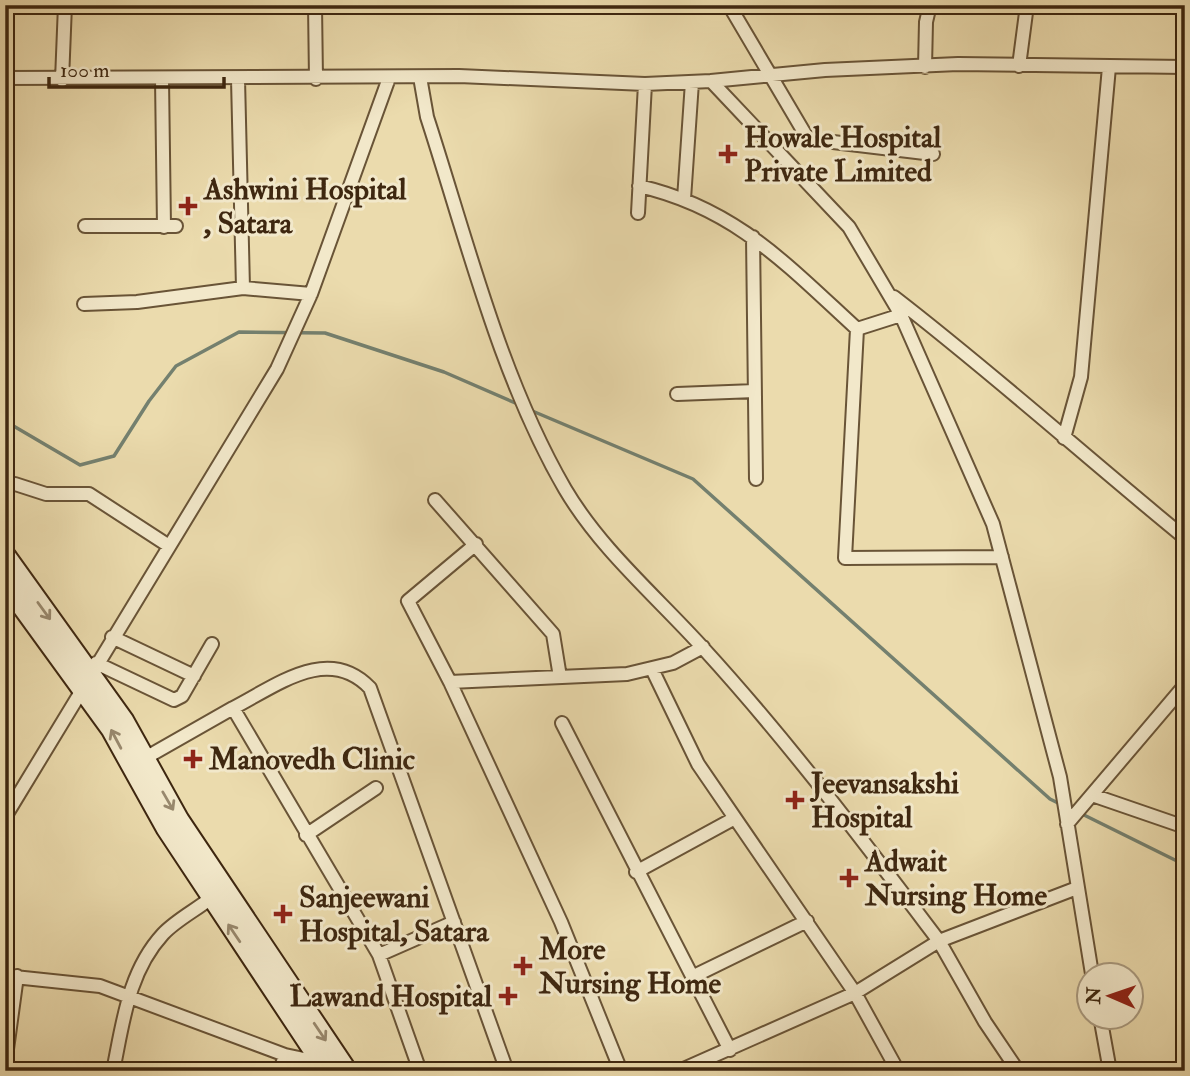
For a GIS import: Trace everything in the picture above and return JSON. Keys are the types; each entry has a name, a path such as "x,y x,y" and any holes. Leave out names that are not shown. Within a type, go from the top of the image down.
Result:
{"street":[{"path":"62,80 65,5"},
{"path":"315,5 316,79"},
{"path":"729,5 808,139 933,154"},
{"path":"925,67 926,22 930,5"},
{"path":"1019,66 1027,5"},
{"path":"5,78 62,80 420,77 645,84 925,67 1185,67"},
{"path":"1064,438 1081,377 1109,67"},
{"path":"420,77 426,117 471,255 535,432 566,490 601,541 703,647 808,770 939,941 985,1022 1018,1071"},
{"path":"5,817 277,369 310,294 389,78"},
{"path":"85,226 170,226 162,79"},
{"path":"238,79 243,288"},
{"path":"684,199 692,82"},
{"path":"711,82 849,228 901,315 993,524 1060,778 1089,960"},
{"path":"638,213 645,84"},
{"path":"639,186 684,199 719,214 753,237 856,329"},
{"path":"753,237 757,479"},
{"path":"84,304 137,302 243,288 310,294"},
{"path":"888,293 982,365 1064,438 1185,538"},
{"path":"856,329 901,315"},
{"path":"856,329 845,558 1002,557"},
{"path":"677,394 755,391"},
{"path":"5,485 15,484 46,494 89,494 169,546"},
{"path":"435,500 553,634 560,677"},
{"path":"476,544 408,601 450,682 561,922 621,1071"},
{"path":"5,555 90,675 111,729 179,820 324,1067"},
{"path":"5,583 90,675 174,700 179,699 212,644"},
{"path":"112,637 194,676"},
{"path":"450,682 627,674 673,663 703,647"},
{"path":"138,762 295,676 318,668 341,668 358,676 370,688 506,1071"},
{"path":"652,669 698,764 855,993 898,1071"},
{"path":"1067,824 1185,685"},
{"path":"233,708 379,955 420,1071"},
{"path":"562,723 636,872 730,1050"},
{"path":"138,762 211,898 347,1071"},
{"path":"306,835 376,788"},
{"path":"1092,795 1185,827"},
{"path":"636,872 735,818"},
{"path":"679,1071 855,993 939,941 1077,888"},
{"path":"113,1071 129,995 145,957 165,932 211,898"},
{"path":"692,977 807,921"},
{"path":"379,955 454,922"},
{"path":"5,1064 11,976 82,983 129,995 285,1055 347,1071"},
{"path":"1102,1030 1110,1071"},
{"path":"280,1071 285,1055"}],"waterway":[{"path":"5,421 80,465 114,456 149,401 176,366 239,332 325,333 444,372 520,405"},
{"path":"530,410 693,479 1050,799 1060,804"},
{"path":"1080,813 1185,865"}],"place":[{"name":"Howale Hospital Private Limited","path":"728,154"},
{"name":"Ashwini Hospital , Satara","path":"188,206"},
{"name":"Manovedh Clinic","path":"193,759"},
{"name":"Jeevansakshi Hospital","path":"795,800"},
{"name":"Adwait Nursing Home","path":"849,878"},
{"name":"Sanjeewani Hospital, Satara","path":"283,914"},
{"name":"More Nursing Home","path":"523,966"},
{"name":"Lawand Hospital","path":"508,996"}]}
